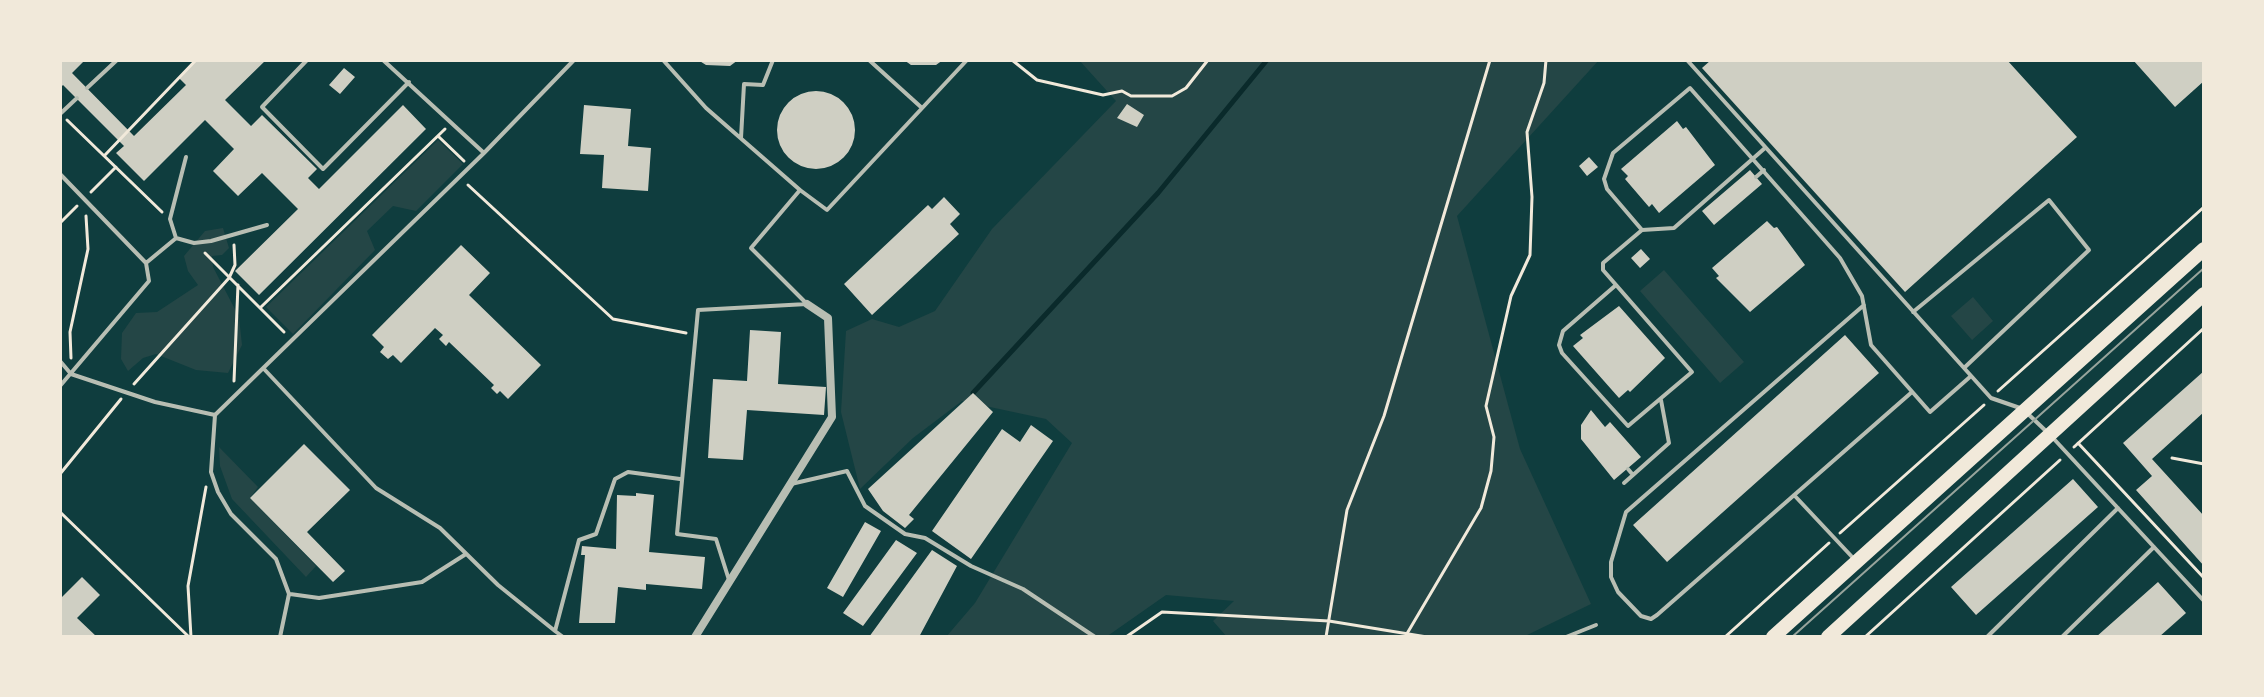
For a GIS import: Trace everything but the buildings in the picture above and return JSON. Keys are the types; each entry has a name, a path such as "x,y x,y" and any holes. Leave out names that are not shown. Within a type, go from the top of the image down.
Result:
{"highway":[{"path":"1773,637 2204,249"},
{"path":"1828,637 2204,294"}],"street":[{"path":"695,637 832,417 828,318 807,304"}],"lane":[{"path":"87,88 117,60"},
{"path":"307,60 262,107 323,169 409,82"},
{"path":"383,60 484,153"},
{"path":"280,637 289,594 276,559 231,514 211,472 215,415 484,153 574,60"},
{"path":"663,60 706,108 827,210 967,60"},
{"path":"741,138 744,84 763,85 773,60"},
{"path":"869,60 922,108"},
{"path":"1687,60 1991,398 2023,409 2068,453 2204,601"},
{"path":"1642,230 1607,189 1604,179 1613,153 1686,90 1695,90 1852,274 1864,305 1871,345 1930,412 1971,376"},
{"path":"60,114 77,98"},
{"path":"1616,285 1563,331 1560,349 1625,425 1631,426 1692,372 1603,270 1603,263 1642,230 1674,228 1766,148"},
{"path":"176,238 170,219 186,157"},
{"path":"1756,177 1764,170"},
{"path":"60,174 146,263 149,281 60,386"},
{"path":"800,190 751,248 807,304"},
{"path":"1913,312 2049,200 2089,250 1964,368"},
{"path":"176,238 194,243 234,237 267,225"},
{"path":"146,263 176,238"},
{"path":"730,583 716,539 677,534 698,310 807,304"},
{"path":"1864,305 1626,512 1611,562 1611,577 1618,592 1641,616 1651,619 1912,392"},
{"path":"60,361 71,374 127,393 215,415"},
{"path":"264,369 376,488 440,528 498,585 563,637"},
{"path":"1624,483 1669,443 1661,400"},
{"path":"1628,469 1633,475"},
{"path":"789,484 847,471 865,506 905,534 925,538 971,566 1023,589 1095,637"},
{"path":"555,631 579,540 596,534 615,479 628,472 680,479"},
{"path":"1794,495 1855,560"},
{"path":"1987,637 2118,508"},
{"path":"2062,637 2154,547"},
{"path":"289,594 319,598 422,582 466,554"},
{"path":"1566,637 1596,625"}],"path":[{"path":"105,155 196,60"},
{"path":"1012,60 1037,80 1103,95 1122,91 1131,96 1172,96 1186,88 1208,60"},
{"path":"1326,637 1347,510 1384,416 1490,60"},
{"path":"1407,635 1481,508 1491,471 1494,437 1486,406 1511,296 1530,255 1532,197 1527,132 1544,83 1546,60"},
{"path":"261,307 438,136 469,165"},
{"path":"459,176 493,211 613,319 694,334"},
{"path":"71,374 70,332 88,249 84,199"},
{"path":"1725,637 2204,207"},
{"path":"60,474 229,278 235,265 234,237"},
{"path":"233,397 238,285"},
{"path":"1865,637 2204,328"},
{"path":"2078,443 2204,578"},
{"path":"2172,458 2204,464"},
{"path":"190,637 187,607 193,547 211,472"},
{"path":"60,512 190,637"},
{"path":"1126,637 1162,612 1329,621 1426,637"}],"shaded area":[{"path":"1079,60 1599,60 1457,216 1520,449 1591,604 1523,637 1227,637 1213,621 1234,601 1166,595 1106,637 946,637 975,603 1072,443 1046,419 962,401 913,438 860,489 841,412 846,331 872,319 899,327 935,311 992,229 1116,101"},
{"path":"438,140 463,164 416,211 393,206 367,231 375,250 293,334 266,307"},
{"path":"223,228 229,248 222,255 212,256 213,267 239,317 242,345 228,373 196,370 156,354 143,358 128,371 121,359 122,333 136,313 157,312 198,285 188,271 184,256 205,231"},
{"path":"1664,270 1744,362 1720,383 1640,291"},
{"path":"1973,297 1993,321 1972,340 1951,316"},
{"path":"219,447 258,487 250,498 316,566 306,577 232,499 220,466"}],"waterway":[{"path":"973,393 1158,193 1267,60"}],"tram line":[{"path":"1792,637 2204,268"}]}
